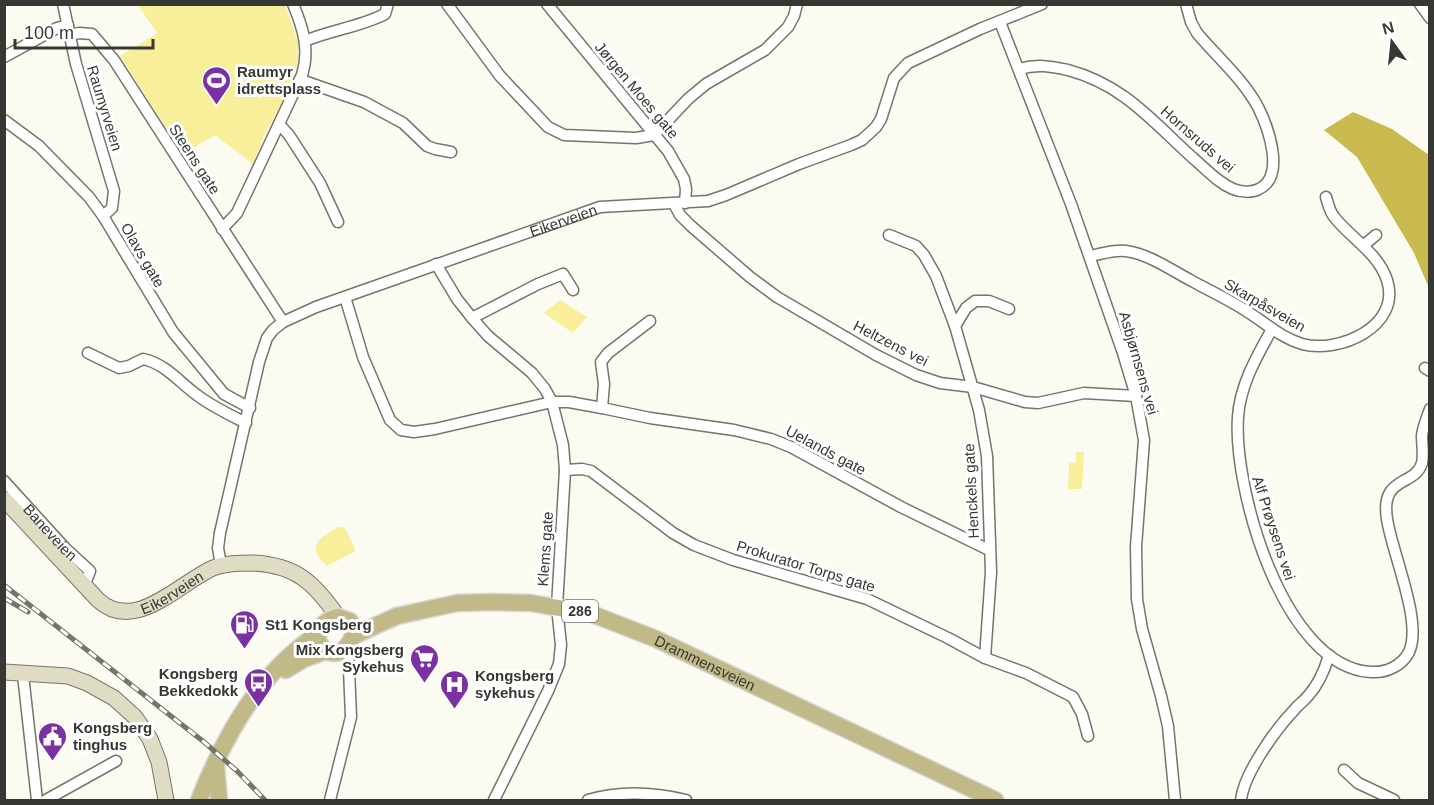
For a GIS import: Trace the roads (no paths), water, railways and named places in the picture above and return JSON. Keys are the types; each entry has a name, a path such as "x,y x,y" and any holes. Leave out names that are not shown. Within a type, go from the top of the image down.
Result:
{"main road":[{"name":"Baneveien","path":"4,499 104,605 120,612"},
{"name":"Eikerveien","path":"120,612 130,612 153,604 205,572 221,566 249,563 277,566 298,574 328,601 336,635"},
{"name":"Drammensveien","path":"203,800 216,762 236,721 274,672 303,644 433,607 468,602 508,602 557,607 592,614 644,634 995,801"},
{"path":"4,672 23,675 68,676 97,687 122,704 141,724 150,739 170,798"},
{"path":"4,680 23,675"},
{"name":"Drammensveien","path":"216,762 219,801"}],"street":[{"name":"Raumyrveien","path":"63,4 76,64 114,190 112,208 104,216"},
{"path":"222,229 237,213 300,80 305,64 305,41 293,4"},
{"path":"305,41 326,32 375,19 385,14 388,4"},
{"path":"447,4 500,76 548,127 564,135 636,138 654,135 688,99 706,84 751,59 780,37 794,16 797,4"},
{"name":"Jørgen Moes gate","path":"547,4 668,151 684,179 686,189 680,203"},
{"name":"Eikerveien","path":"221,566 220,533 267,338 283,322 345,297 600,207 615,204 708,201 862,140 876,127 894,78 908,63 935,49 1042,4"},
{"name":"Hornsruds vei","path":"1019,69 1035,65 1050,66 1097,80 1116,89 1149,116 1218,180 1234,189 1256,191 1268,184 1273,170 1270,140 1265,124 1253,98 1197,33 1186,4"},
{"path":"1420,4 1430,18"},
{"name":"Asbjørnsens vei","path":"1000,22 1090,256 1136,396 1144,440 1136,547 1137,599 1142,629 1168,726 1175,801"},
{"path":"4,57 57,28 69,30"},
{"name":"Steens gate","path":"69,30 92,34 114,60 283,322"},
{"path":"300,80 333,90 372,106 403,123 427,146 451,152"},
{"name":"Olavs gate","path":"4,120 39,146 72,178 104,216 173,332 224,394 250,408"},
{"path":"279,124 290,135 320,183 338,222"},
{"name":"Skarpåsveien","path":"1090,256 1117,250 1145,256 1240,307 1290,340 1320,347 1337,345 1366,332 1378,321 1385,309 1389,291 1382,269 1364,245 1333,216 1326,198"},
{"name":"Heltzens vei","path":"680,203 680,215 750,277 797,310 916,375 940,383 974,387 1025,402 1038,403 1084,393 1136,396"},
{"name":"Henckels gate","path":"889,235 916,246 936,276 974,387 987,456 991,572 985,658"},
{"path":"1364,245 1376,235"},
{"name":"Klems gate","path":"436,264 457,299 472,318 488,336 532,373 545,389 552,402 563,445 565,470 557,607 561,645 559,664 494,801"},
{"path":"472,318 563,274 573,290"},
{"name":"Uelands gate","path":"345,297 363,357 390,420 401,430 414,432 435,429 552,402 569,402 650,418 734,430 771,439 791,447 902,507 989,550"},
{"path":"955,326 966,308 975,301 989,302 1009,309"},
{"path":"602,408 604,384 601,362 608,353 650,321"},
{"name":"Alf Prøysens vei","path":"1272,329 1245,384 1240,401 1238,447 1241,474 1256,530 1277,586 1296,622 1329,655 1361,671 1386,671 1394,667 1408,653 1412,643 1411,614 1387,521 1386,501 1393,487 1418,470 1422,463 1422,433 1430,409"},
{"path":"88,353 119,368 143,359 150,360 167,370 198,396 246,423"},
{"name":"Prokurator Torps gate","path":"565,470 591,471 673,533 694,545 733,560 867,599 985,658 1026,673 1073,697 1082,714 1088,736"},
{"name":"Baneveien","path":"4,481 65,548 90,571 85,584"},
{"path":"330,801 351,717 350,684 336,635"},
{"path":"336,635 350,684"},
{"path":"1241,801 1248,778 1273,735 1308,696 1324,669 1329,655"},
{"path":"23,675 37,801"},
{"path":"46,801 116,761"},
{"path":"1344,770 1358,783 1394,801"},
{"path":"588,801 619,793 640,792 686,801"}],"railway":[{"path":"4,585 204,742 265,800"},
{"path":"4,598 28,612"}],"place":[{"name":"Raumyr idrettsplass","path":"216,106"},
{"name":"St1 Kongsberg","path":"244,650"},
{"name":"Mix Kongsberg Sykehus","path":"425,684"},
{"name":"Kongsberg Bekkedokk","path":"259,708"},
{"name":"Kongsberg sykehus","path":"454,710"},
{"name":"Kongsberg tinghus","path":"52,762"}]}
